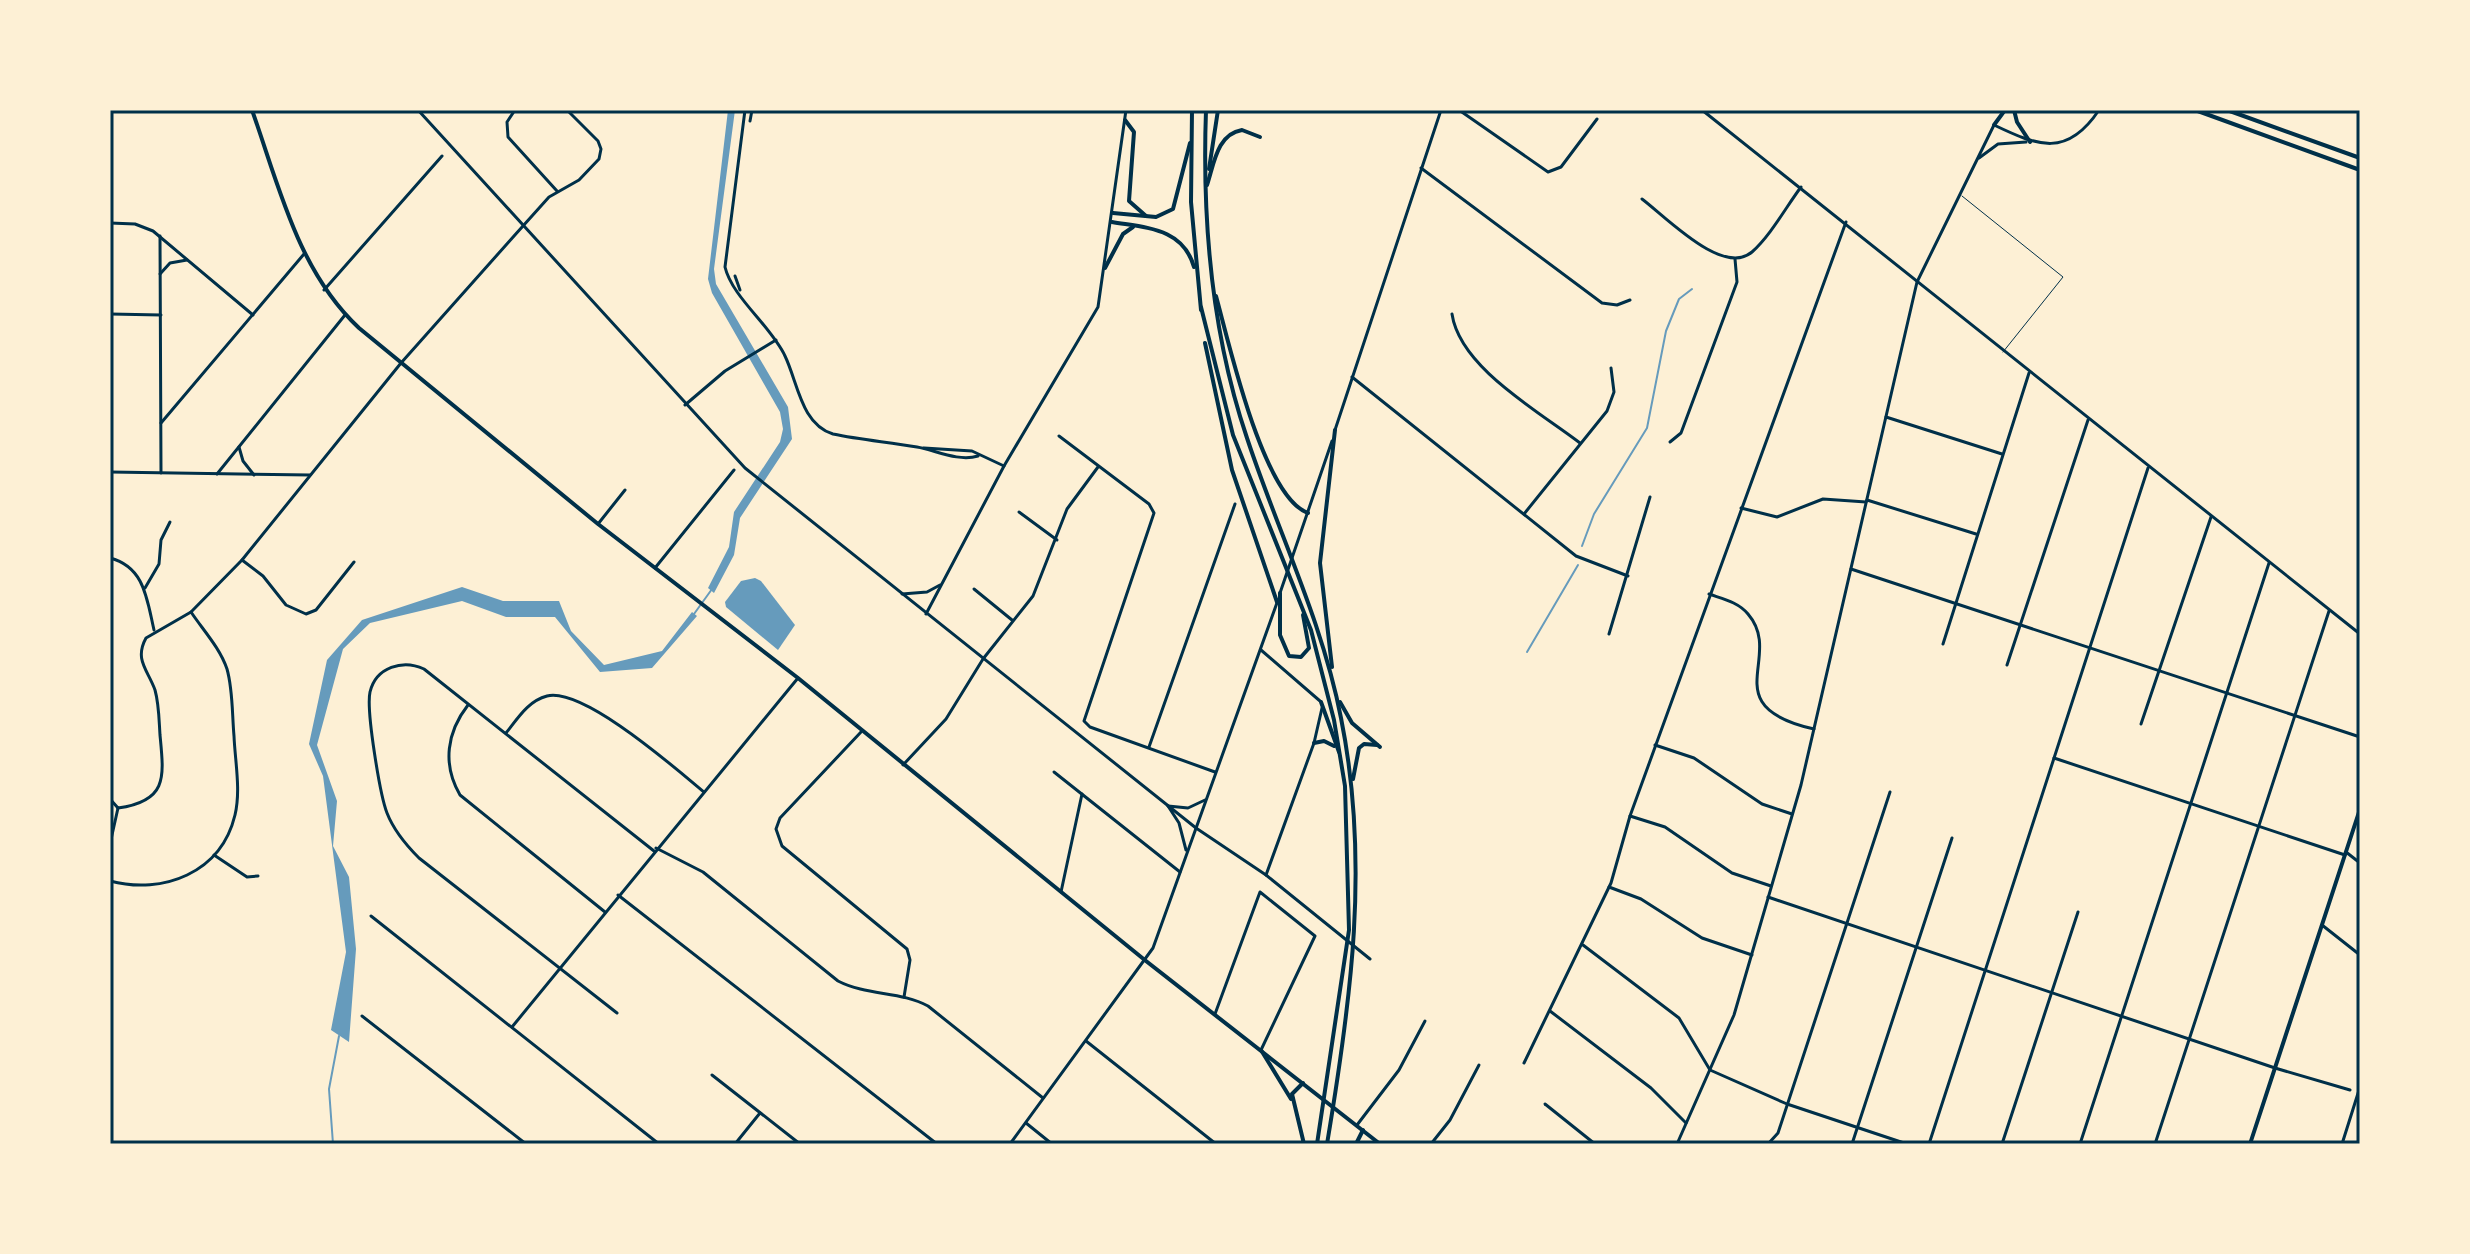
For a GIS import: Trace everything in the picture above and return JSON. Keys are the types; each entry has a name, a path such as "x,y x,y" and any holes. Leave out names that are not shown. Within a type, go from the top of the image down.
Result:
{"main road":[{"path":"252,110 304,254 324,290 345,315 598,524 798,678 1146,961 1380,1144"},
{"path":"1192,110 1191,202 1211,380 1232,470 1277,602"},
{"path":"1206,110 1211,279 1219,336 1243,425 1308,598 1332,674 1352,785 1357,854 1354,966 1327,1144"},
{"path":"1206,187 1218,110"},
{"path":"1994,125 2003,110"},
{"path":"2014,110 2017,122 2030,142"},
{"path":"2195,110 2360,170"},
{"path":"2227,110 2360,158"},
{"path":"1125,120 1134,132 1129,201 1147,218"},
{"path":"1206,187 1219,148 1228,135 1242,130 1260,137"},
{"path":"1113,213 1147,218 1163,215 1176,205 1193,133"},
{"path":"1112,222 1168,233 1179,240 1192,261 1198,281"},
{"path":"1105,268 1123,234 1135,226"},
{"path":"1211,279 1242,390 1264,452 1290,503 1308,513"},
{"path":"1201,307 1233,435 1301,600 1324,675 1338,751 1349,844 1349,930 1329,1080 1317,1144"},
{"path":"1332,674 1320,563 1335,430"},
{"path":"1280,593 1281,646 1295,658 1301,657 1309,648 1301,600"},
{"path":"1336,693 1352,723 1380,747 1371,744 1359,748 1352,785"},
{"path":"1321,702 1338,751"},
{"path":"1314,743 1328,742 1338,751"},
{"path":"2250,1144 2360,809"},
{"path":"1261,1050 1292,1103 1304,1144"},
{"path":"1292,1103 1292,1094 1303,1083"},
{"path":"1356,1144 1363,1130"}],"street":[{"path":"418,110 685,405 767,488 1196,828 1266,875 1370,959"},
{"path":"515,110 507,122 508,137 557,191"},
{"path":"118,808 149,800 161,782 157,701 140,660 144,642 154,630 191,612 242,560 401,363 523,225 557,191 579,180 601,154 598,141 567,110"},
{"path":"745,110 725,259 726,273 777,340 809,416 821,429 843,436 924,448 962,450 1004,466"},
{"path":"750,121 752,110"},
{"path":"926,614 1004,466 1098,307 1126,110"},
{"path":"1010,1144 1146,961 1261,650 1441,110"},
{"path":"1459,110 1548,172 1561,167 1597,119"},
{"path":"1702,110 2360,634"},
{"path":"1976,160 1998,144 2030,142 2046,145 2065,141 2085,128 2099,110"},
{"path":"1677,1144 1734,1015 1792,814 1917,282 1994,125 2030,142"},
{"path":"324,290 442,156"},
{"path":"1421,168 1602,303 1617,305 1630,300"},
{"path":"1642,199 1716,256 1735,259 1754,250 1801,187"},
{"path":"1524,1063 1609,887 1655,745 1846,222"},
{"path":"110,223 135,224 160,236 253,315"},
{"path":"160,236 161,473"},
{"path":"161,423 304,254"},
{"path":"1670,442 1681,433 1737,282 1735,259"},
{"path":"160,274 170,263 188,260"},
{"path":"735,276 741,294"},
{"path":"110,314 161,315"},
{"path":"1452,314 1455,329 1483,369 1580,443"},
{"path":"217,474 345,315"},
{"path":"685,405 710,382 777,340"},
{"path":"1523,514 1611,403 1614,381 1611,368"},
{"path":"1943,644 2029,373"},
{"path":"1352,377 1588,563 1628,576"},
{"path":"1886,417 2002,454"},
{"path":"2007,665 2088,420"},
{"path":"1059,436 1149,504 1153,521 1084,721 1090,727 1215,772"},
{"path":"239,447 243,461 254,475"},
{"path":"903,765 946,719 983,659 1033,596 1067,509 1098,467"},
{"path":"1929,1144 2148,468"},
{"path":"655,568 734,470"},
{"path":"110,472 310,475"},
{"path":"598,524 625,490"},
{"path":"1609,634 1650,497"},
{"path":"1741,508 1777,517 1823,499 1867,501 1976,534"},
{"path":"1149,747 1235,504"},
{"path":"1019,512 1057,540"},
{"path":"2141,724 2211,517"},
{"path":"144,589 159,564 161,540 170,522"},
{"path":"110,558 129,566 144,589 154,630"},
{"path":"242,560 263,576 286,605 306,614 316,610 354,562"},
{"path":"2080,1144 2269,563"},
{"path":"1851,569 2360,737"},
{"path":"900,594 927,592 943,583"},
{"path":"974,589 1012,620"},
{"path":"1709,594 1736,604 1753,620 1758,635 1759,692 1766,707 1780,720 1814,729"},
{"path":"2155,1144 2329,611"},
{"path":"110,881 138,887 161,885 186,877 214,855 227,836 237,801 230,683 222,657 191,612"},
{"path":"1261,650 1321,702 1322,713 1266,875"},
{"path":"617,1013 419,858 390,819 383,800 369,703 374,681 391,667 411,665 424,669 655,850 703,872 838,981 860,990 904,997 928,1006 1044,1099"},
{"path":"512,1027 798,678"},
{"path":"506,734 537,700 553,695 571,697 657,752 704,792"},
{"path":"469,705 452,728 449,742 452,778 460,795 605,912"},
{"path":"861,732 780,818 777,836 782,846 907,949 910,960 904,997"},
{"path":"1655,745 1694,758 1762,804 1792,814"},
{"path":"2054,758 2346,853 2360,863"},
{"path":"1054,772 1180,872"},
{"path":"1768,1144 1778,1133 1890,792"},
{"path":"1061,892 1082,794"},
{"path":"110,799 118,808"},
{"path":"1168,806 1188,808 1205,800"},
{"path":"1168,806 1182,831 1186,854"},
{"path":"110,844 118,808"},
{"path":"1630,816 1665,827 1732,873 1771,886"},
{"path":"1852,1144 1952,838"},
{"path":"214,855 247,877 258,876"},
{"path":"1609,887 1641,899 1702,938 1752,955"},
{"path":"1215,1014 1260,892 1315,936 1261,1050"},
{"path":"618,895 937,1144"},
{"path":"1768,897 2275,1068 2350,1090"},
{"path":"2002,1144 2078,912"},
{"path":"371,916 659,1144"},
{"path":"2322,925 2360,955"},
{"path":"1582,944 1679,1018 1710,1070 1787,1104 1907,1144"},
{"path":"1550,1011 1651,1088 1686,1123"},
{"path":"362,1016 526,1144"},
{"path":"1357,1125 1399,1070 1425,1021"},
{"path":"1086,1041 1216,1144"},
{"path":"1431,1144 1450,1120 1479,1065"},
{"path":"712,1075 800,1144"},
{"path":"2342,1144 2360,1087"},
{"path":"1545,1104 1595,1144"},
{"path":"735,1144 760,1113"},
{"path":"1026,1123 1052,1144"}],"lane":[{"path":"1960,194 2063,277 2003,352"}],"water":[{"path":"728,110 735,110 714,269 716,284 788,407 792,439 740,518 734,555 714,593 708,588 729,547 734,512 780,442 783,429 780,412 712,293 708,279"},
{"path":"755,578 761,581 795,625 778,650 726,607 725,602 741,581"},
{"path":"462,587 503,601 559,601 571,631 604,665 662,651 692,612 697,616 652,668 600,672 555,617 506,617 462,601 370,623 343,649 317,745 337,801 333,846 349,877 356,949 349,1042 331,1030 346,952 323,776 309,744 327,660 362,620"}],"waterway":[{"path":"1582,546 1594,514 1647,428 1666,331 1679,299 1692,289"},
{"path":"1527,652 1578,565"},
{"path":"694,614 712,589"},
{"path":"333,1144 329,1089 339,1036"}]}
